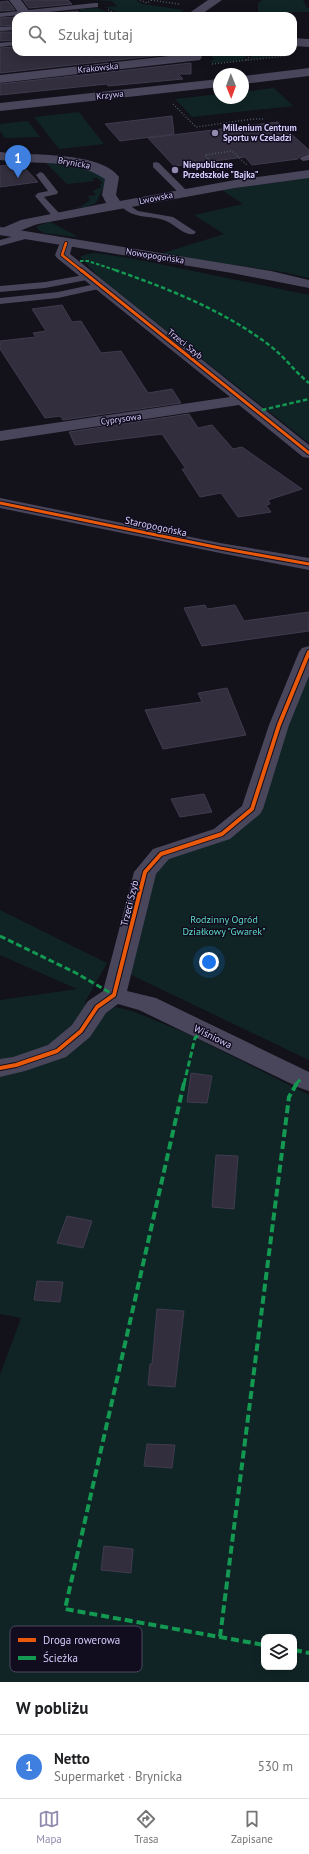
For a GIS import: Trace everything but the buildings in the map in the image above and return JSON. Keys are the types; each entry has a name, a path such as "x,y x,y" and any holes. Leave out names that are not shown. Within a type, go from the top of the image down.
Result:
{"street":[{"path":"15,0 24,12"},
{"path":"197,12 216,0"},
{"path":"297,42 309,43"},
{"name":"Krakowska","path":"0,79 198,58"},
{"path":"249,79 309,72"},
{"name":"Krzywa","path":"0,107 213,79"},
{"name":"Brynicka","path":"2,158 68,160 102,169 112,177 112,183 108,195 110,200 120,205"},
{"name":"Lwowska","path":"2,235 21,224 57,216 235,184 309,174"},
{"name":"Nowopogońska","path":"2,235 26,236 168,258 276,276 309,284"},
{"name":"Trzeci Szyb","path":"66,242 62,255 309,453"},
{"name":"Cyprysowa","path":"0,436 241,400"},
{"name":"Staropogońska","path":"0,503 220,548 309,564"},
{"name":"Trzeci Szyb","path":"114,995 145,872 160,854 222,834 252,809 279,725 309,652"},
{"path":"0,1068 16,1065 57,1051 81,1031 97,1007 114,995"},
{"name":"Wiśniowa","path":"114,995 147,1004 309,1082"}],"lane":[{"path":"42,12 96,5"},
{"path":"0,14 12,14"},
{"path":"0,29 12,28"},
{"path":"0,45 12,44"},
{"path":"156,165 184,193"},
{"path":"40,175 54,192 40,196 57,216"},
{"path":"120,205 135,213 170,219 191,232"},
{"path":"0,289 95,282"},
{"path":"0,302 58,294 95,282"}],"path":[{"path":"140,0 147,3 151,0 181,5"},
{"path":"246,60 250,56"},
{"path":"198,58 246,60 289,56"},
{"path":"168,99 196,126 253,119 265,119"},
{"path":"219,171 205,154 232,151 249,167"}],"green space":[{"path":"91,0 136,0 142,4 184,10 181,12 116,12 105,7 117,6 112,1"},
{"path":"262,0 303,0 307,8 309,8 309,12 258,12 258,3"},
{"path":"98,8 108,12 82,12 79,9"},
{"path":"210,56 247,56 243,60 212,63 210,61 214,60"},
{"path":"252,56 278,56 249,59"},
{"path":"274,88 293,106 192,117 175,99 213,95 213,104 249,104 249,91"},
{"path":"79,112 104,144 59,149 34,117"},
{"path":"28,121 40,137 5,138 0,131 0,124"},
{"path":"45,162 101,170 107,180 96,203 86,207 67,209 80,207 90,200 88,196 96,195 93,191 101,187 100,184 103,183 97,178 93,178 94,181 67,184"},
{"path":"309,178 309,278 283,272 160,254 224,234 194,215 243,204 222,190"},
{"path":"50,222 77,236 44,233 37,229 37,226"},
{"path":"96,253 135,259 309,295 309,443 115,290 99,277 80,257 87,254"},
{"name":"Rodzinny Ogród Działkowy \"Gwarek\"","path":"309,648 309,1060 125,972 152,859 222,834 252,809"},
{"path":"0,910 107,963 85,1002 94,1018 116,1007 135,1012 188,1034 309,1095 309,1682 0,1682 0,1375 21,1318 0,1314 0,1000 77,989 0,955"}],"marked path":[{"path":"80,261 88,261 148,282 188,298 226,317 273,347 309,383"},
{"path":"262,410 309,399"},
{"path":"0,936 76,973 114,995"},
{"path":"203,1031 195,1038 192,1048 65,1609 261,1644"},
{"path":"220,1637 289,1097 294,1086 301,1079"},
{"path":"297,1651 309,1653"}],"cycle path":[{"path":"66,243 62,255 309,453"},
{"path":"0,503 220,548 309,564"},
{"path":"0,1068 16,1065 57,1051 81,1031 97,1007 114,995 145,872 161,854 222,834 252,809 279,725 309,652"}],"place":[{"name":"Millenium Centrum Sportu w Czeladzi","path":"215,133"},
{"name":"Niepubliczne Przedszkole \"Bajka\"","path":"175,170"},
{"name":"Netto","path":"18,178"}]}
